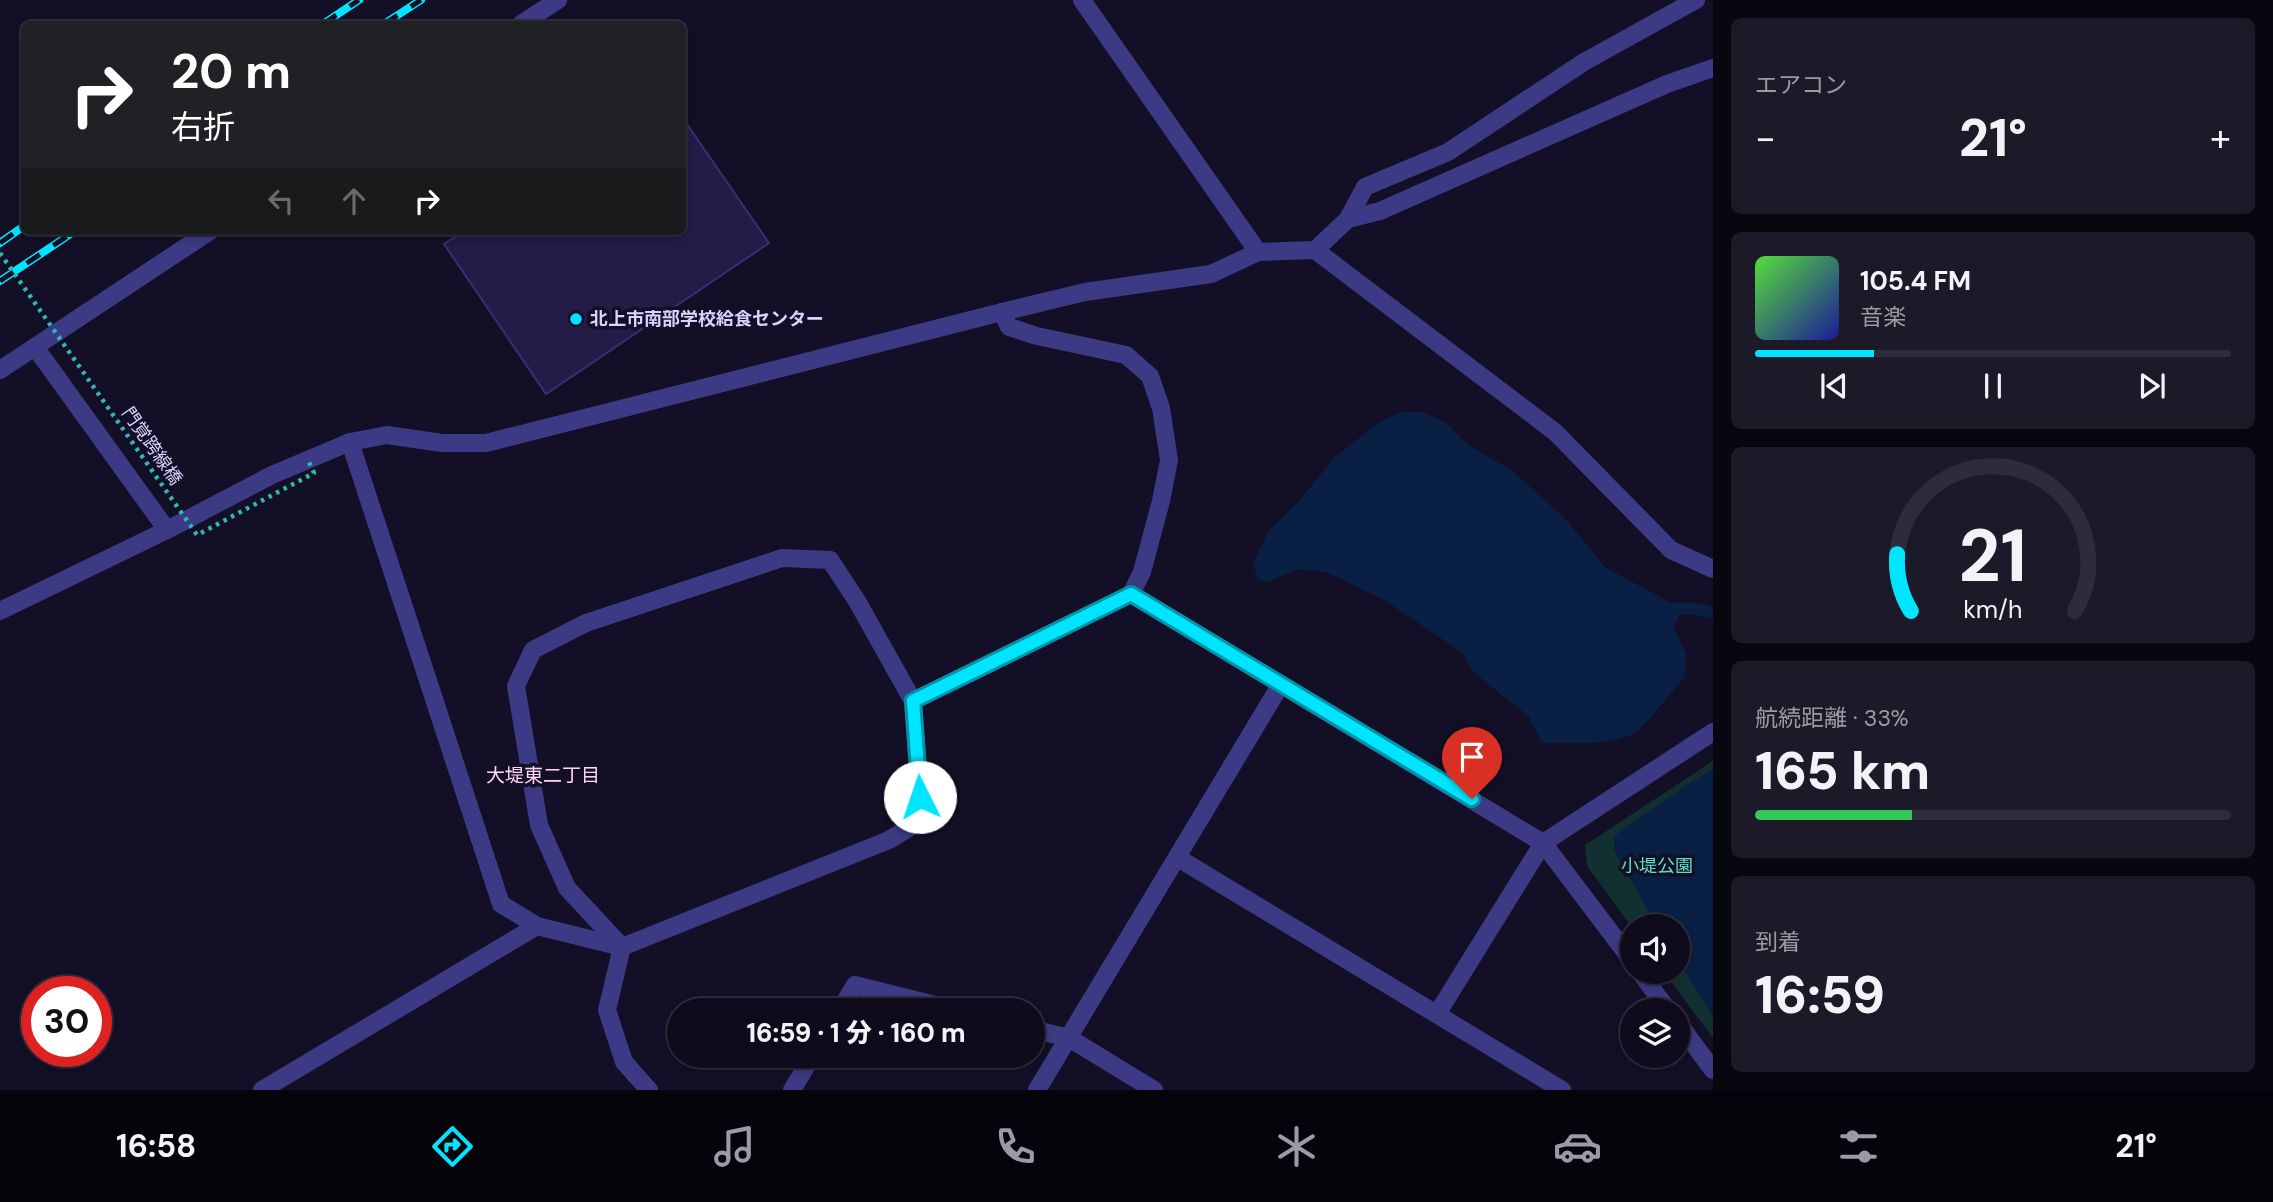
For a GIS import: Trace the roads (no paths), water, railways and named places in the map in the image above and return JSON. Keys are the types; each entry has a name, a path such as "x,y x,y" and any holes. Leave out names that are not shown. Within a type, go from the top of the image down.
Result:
{"street":[{"path":"526,21 558,0"},
{"path":"1082,0 1258,252"},
{"path":"1315,250 1348,219 1366,187 1448,152 1584,62 1696,0"},
{"path":"1348,219 1380,211 1667,84 1713,68"},
{"path":"0,370 203,235"},
{"path":"0,611 167,530 272,475 350,442 387,435 442,443 486,443 1085,292 1211,274 1258,252 1315,250 1555,432 1671,550 1713,569"},
{"path":"913,701 1131,594 1142,572 1161,501 1168,460 1161,408 1150,376 1126,355 1037,336 1009,327 1002,312"},
{"path":"35,347 167,530"},
{"path":"350,442 501,904 537,926 622,947 889,841 910,827 920,797 913,701 830,560 782,558 586,623 533,650 516,686 539,825 567,888 622,947"},
{"path":"1131,594 1543,842 1620,945"},
{"path":"1037,1090 1281,684"},
{"path":"1437,1014 1543,842 1713,732"},
{"path":"1178,858 1562,1090"},
{"path":"262,1090 537,926"},
{"path":"622,947 607,1010 624,1062 649,1090"},
{"path":"847,998 855,985 907,998"},
{"path":"1045,1032 1069,1038 1154,1090"},
{"path":"1690,1039 1713,1069"},
{"path":"792,1090 805,1068"}],"water":[{"path":"1402,412 1422,412 1445,422 1468,445 1511,470 1564,517 1605,567 1671,603 1699,603 1713,607 1713,619 1691,614 1679,615 1674,627 1686,654 1685,677 1635,732 1609,741 1542,743 1529,717 1472,671 1464,654 1384,600 1326,572 1299,569 1267,582 1258,579 1253,564 1268,532 1297,503 1336,456 1380,422"},
{"name":"小堤公園","path":"1713,769 1713,1017 1690,980 1690,914 1650,914 1614,851 1614,836"}],"railway":[{"path":"328,21 359,0"},
{"path":"389,21 421,0"},
{"path":"0,243 21,228"},
{"path":"0,281 69,235"}],"place":[{"name":"北上市南部学校給食センター","path":"576,319"}],"district":[{"name":"大堤東二丁目","path":"543,775"}]}
